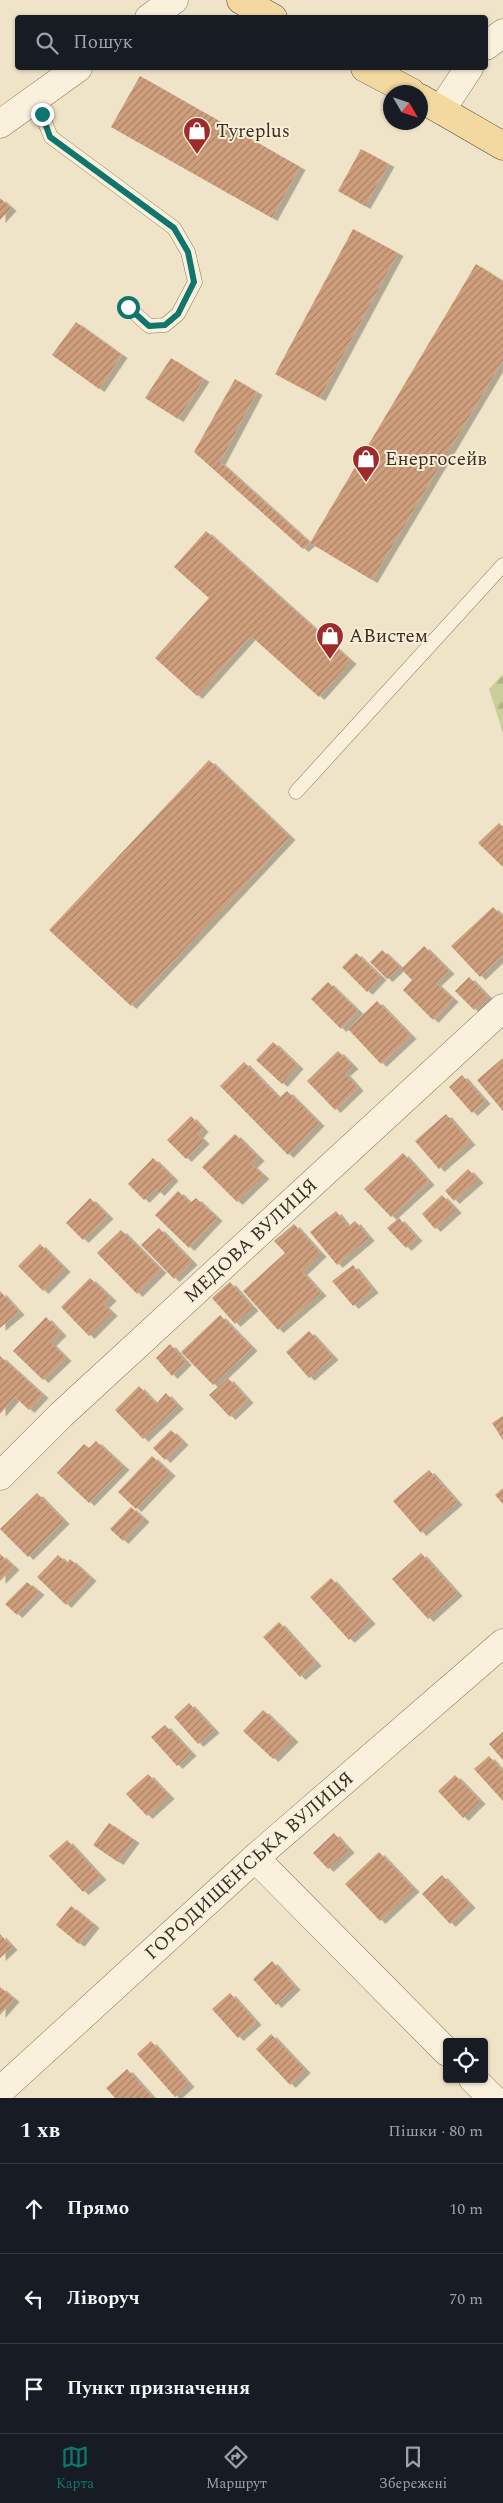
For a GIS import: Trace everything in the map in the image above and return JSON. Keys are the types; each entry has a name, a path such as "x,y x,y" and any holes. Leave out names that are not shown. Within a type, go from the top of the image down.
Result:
{"main road":[{"path":"241,0 268,15"},
{"path":"369,70 398,85"},
{"path":"431,104 503,146"}],"street":[{"path":"153,15 174,0"},
{"path":"488,44 503,33"},
{"path":"0,124 75,70"},
{"path":"431,104 467,70"},
{"name":"МЕДОВА ВУЛИЦЯ","path":"0,1476 61,1415 503,1008"},
{"name":"ГОРОДИЩЕНСЬКА ВУЛИЦЯ","path":"0,2091 255,1858 503,1643"},
{"path":"255,1858 443,2048"},
{"path":"477,2083 492,2098"}],"lane":[{"path":"35,98 50,137 174,228 188,252 194,282 178,314 165,325 149,326 128,307"},
{"path":"296,792 503,565"}],"green space":[{"path":"503,674 503,733 489,689"}],"building":[{"path":"140,76 300,167 272,218 111,127"},
{"path":"361,149 389,164 365,206 338,191"},
{"path":"0,198 11,208 0,220"},
{"path":"353,229 398,253 320,398 275,374"},
{"path":"476,264 503,281 503,360 372,580 310,543"},
{"path":"76,322 122,355 99,389 52,355"},
{"path":"171,358 204,379 178,419 145,398"},
{"path":"235,379 257,392 220,462 310,543 303,549 194,452"},
{"path":"206,531 351,661 319,697 251,636 197,696 155,658 209,598 174,567"},
{"path":"209,760 290,837 131,1006 49,930"},
{"path":"499,823 503,827 503,867 478,843"},
{"path":"493,907 503,917 503,955 480,977 451,946"},
{"path":"424,946 449,971 436,983 453,999 433,1020 403,990 412,980 401,969"},
{"path":"382,950 400,967 387,979 370,962"},
{"path":"356,953 381,977 367,992 342,967"},
{"path":"469,977 488,997 474,1010 455,991"},
{"path":"328,982 358,1011 341,1029 311,999"},
{"path":"377,1001 411,1036 381,1064 348,1029"},
{"path":"273,1042 298,1066 282,1084 256,1060"},
{"path":"338,1051 353,1066 345,1073 358,1088 335,1110 307,1081"},
{"path":"503,1058 503,1111 477,1080"},
{"path":"244,1062 279,1098 287,1091 319,1123 288,1155 220,1086"},
{"path":"462,1075 485,1101 472,1113 449,1087"},
{"path":"446,1114 470,1142 439,1169 415,1141"},
{"path":"191,1116 203,1129 198,1135 204,1141 186,1159 167,1140"},
{"path":"235,1134 259,1158 252,1165 264,1176 237,1202 202,1167"},
{"path":"403,1153 429,1182 391,1217 364,1189"},
{"path":"153,1158 173,1178 159,1193 155,1189 144,1200 128,1184"},
{"path":"468,1169 478,1180 454,1201 445,1191"},
{"path":"178,1191 190,1203 196,1198 217,1218 189,1248 155,1215"},
{"path":"442,1195 456,1210 435,1229 422,1214"},
{"path":"90,1198 108,1216 83,1240 66,1223"},
{"path":"336,1211 348,1227 355,1221 369,1238 337,1265 310,1232"},
{"path":"399,1218 417,1238 406,1248 387,1228"},
{"path":"294,1224 321,1254 302,1272 321,1293 278,1330 243,1291 285,1253 274,1241"},
{"path":"159,1228 192,1262 174,1279 141,1245"},
{"path":"121,1230 161,1270 137,1294 97,1253"},
{"path":"40,1244 65,1269 43,1291 18,1266"},
{"path":"353,1265 373,1290 353,1306 332,1281"},
{"path":"90,1278 111,1298 104,1305 112,1313 89,1336 61,1307"},
{"path":"230,1282 253,1308 235,1324 212,1298"},
{"path":"0,1291 19,1312 0,1328"},
{"path":"220,1315 252,1348 213,1385 181,1352"},
{"path":"46,1317 61,1333 51,1343 66,1358 43,1380 13,1351"},
{"path":"309,1331 333,1357 309,1378 286,1352"},
{"path":"170,1344 186,1362 172,1376 156,1358"},
{"path":"0,1356 43,1395 29,1410 15,1397 0,1414"},
{"path":"228,1378 248,1400 230,1417 209,1395"},
{"path":"139,1386 156,1404 166,1393 178,1406 143,1439 115,1410"},
{"path":"503,1416 503,1440 492,1423"},
{"path":"171,1430 183,1442 165,1460 153,1448"},
{"path":"96,1441 124,1467 89,1503 57,1473 84,1444 89,1448"},
{"path":"152,1456 170,1473 136,1509 118,1492"},
{"path":"429,1470 457,1502 421,1533 393,1501"},
{"path":"503,1488 503,1504 495,1495"},
{"path":"37,1493 64,1521 28,1557 0,1529"},
{"path":"131,1507 144,1519 123,1541 110,1529"},
{"path":"421,1553 457,1593 428,1619 392,1579"},
{"path":"0,1554 14,1567 0,1581"},
{"path":"58,1555 67,1563 70,1559 91,1578 66,1605 37,1577"},
{"path":"331,1578 370,1621 349,1640 310,1597"},
{"path":"27,1582 39,1592 17,1615 5,1604"},
{"path":"279,1622 316,1663 300,1677 263,1637"},
{"path":"189,1703 214,1730 198,1744 174,1717"},
{"path":"263,1710 293,1739 273,1759 243,1731"},
{"path":"165,1725 191,1753 177,1766 151,1737"},
{"path":"503,1732 503,1760 489,1744"},
{"path":"489,1756 503,1772 503,1801 474,1769"},
{"path":"148,1774 169,1796 147,1816 126,1794"},
{"path":"455,1775 480,1801 463,1818 438,1791"},
{"path":"109,1823 134,1840 118,1862 93,1845"},
{"path":"334,1833 349,1850 328,1869 313,1853"},
{"path":"67,1840 101,1877 83,1892 49,1856"},
{"path":"379,1852 414,1889 380,1921 345,1884"},
{"path":"442,1875 470,1905 450,1924 422,1894"},
{"path":"71,1906 94,1925 79,1944 56,1925"},
{"path":"0,1934 12,1947 0,1958"},
{"path":"272,1961 295,1987 276,2005 253,1979"},
{"path":"0,1987 14,1999 0,2015"},
{"path":"230,1993 256,2022 238,2038 212,2009"},
{"path":"271,2034 305,2070 290,2085 256,2049"},
{"path":"151,2041 189,2084 175,2097 137,2054"},
{"path":"127,2069 153,2098 115,2098 106,2088"}],"place":[{"name":"Tyreplus","path":"197,155"},
{"name":"Енергосейв","path":"366,483"},
{"name":"АВистем","path":"330,660"}],"route":[{"path":"42,114 50,137 174,228 188,252 194,282 178,314 165,325 149,326 128,307"}]}
